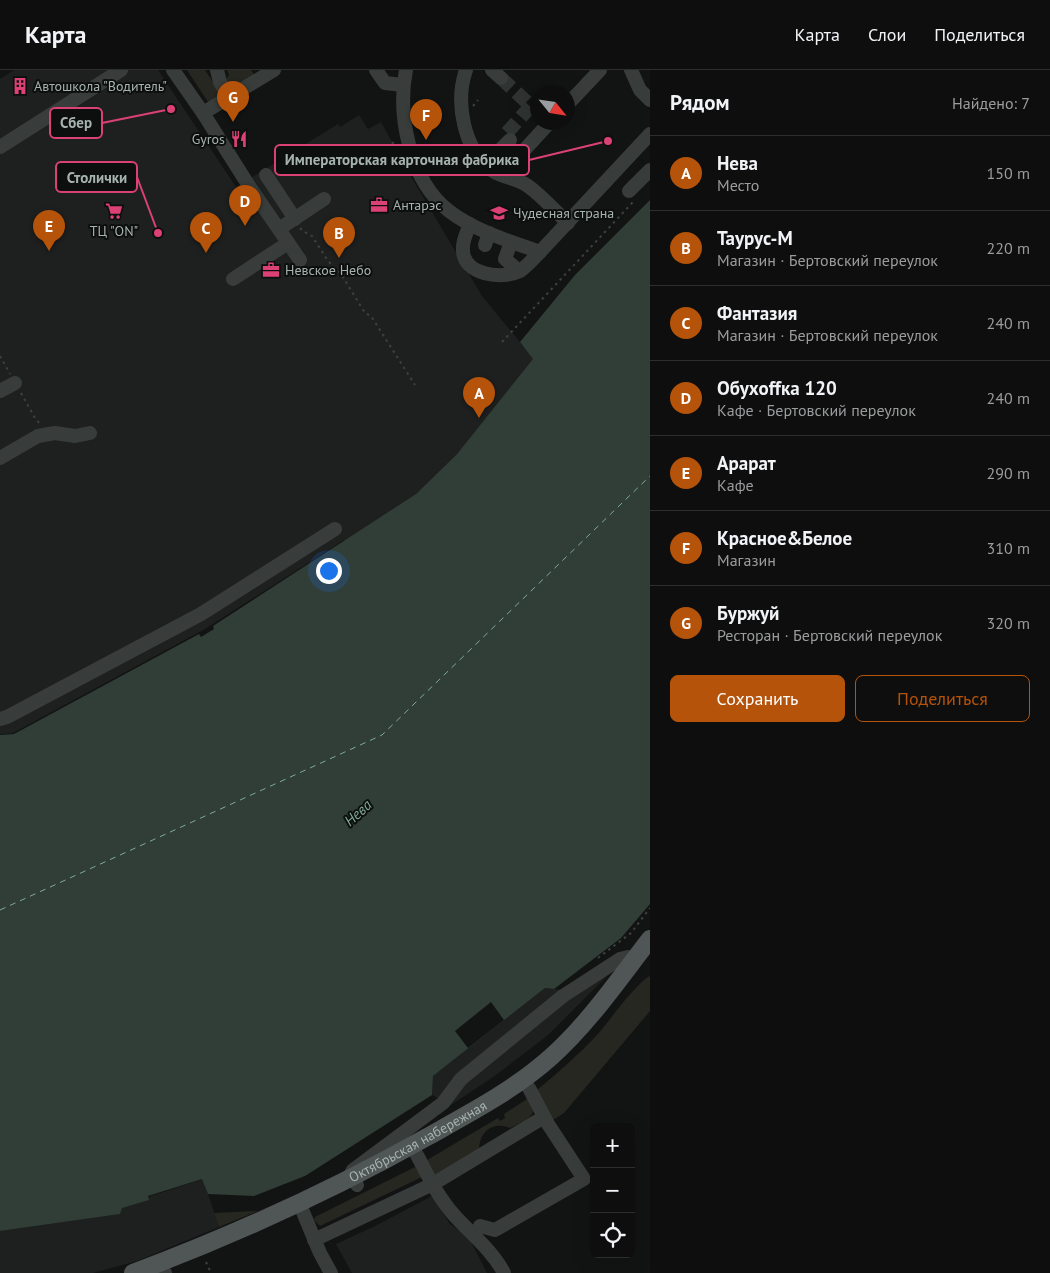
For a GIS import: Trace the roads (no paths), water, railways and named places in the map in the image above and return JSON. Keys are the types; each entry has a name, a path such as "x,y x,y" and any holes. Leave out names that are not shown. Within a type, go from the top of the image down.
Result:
{"main road":[{"name":"Октябрьская набережная","path":"133,1273 417,1155 499,1108 529,1088 574,1050 606,1013 645,951"},
{"name":"Октябрьская набережная","path":"163,1273 303,1212 479,1108 522,1080 550,1058 583,1025 645,951"}],"street":[{"path":"0,147 122,70"},
{"path":"173,70 300,260"},
{"path":"217,70 220,82 229,98"},
{"path":"203,114 274,70"},
{"path":"376,70 385,83 403,84"},
{"path":"406,70 403,84 406,139 417,166 437,200 487,239 511,242 540,252"},
{"path":"466,70 461,93 461,107 465,128 475,150 488,166 501,175 529,186 568,222"},
{"path":"575,97 600,70"},
{"path":"632,70 640,90 650,100"},
{"path":"511,178 517,158 543,130"},
{"path":"470,224 462,251 465,260 472,268 490,275 505,275 519,271 528,265 650,134"},
{"path":"488,166 494,148 508,137"},
{"path":"633,195 650,170"},
{"path":"266,175 295,220"},
{"path":"279,229 324,199"},
{"path":"511,242 505,259 519,271"},
{"path":"233,279 288,243"},
{"path":"0,390 15,383"},
{"path":"0,458 38,436 55,433 74,436 90,433"},
{"path":"0,719 8,717 201,614 335,530"},
{"path":"354,1182 351,1174 352,1170 443,1103 461,1079 563,996 620,959 645,951"},
{"path":"480,1226 495,1230 584,1179 544,1117 529,1088"},
{"path":"314,1240 432,1184 544,1117"},
{"path":"417,1155 432,1184 452,1214 497,1258 504,1273"},
{"path":"303,1212 314,1240 331,1273"}],"water":[{"name":"Нева","path":"650,200 650,904 621,938 554,989 545,988 433,1076 432,1095 305,1176 254,1196 208,1194 202,1179 148,1196 149,1200 122,1208 120,1214 0,1231 0,735 14,734 199,634 201,637 214,629 213,626 416,494 457,454 533,359 520,342 575,275"}],"tunnel":[{"path":"501,78 531,106 505,135"}],"place":[{"name":"Автошкола \"Водитель\"","path":"20,86"},
{"name":"Сбер","path":"171,109"},
{"name":"Буржуй","path":"233,122"},
{"name":"Gyros","path":"239,139"},
{"name":"Красное&Белое","path":"426,140"},
{"name":"Императорская карточная фабрика","path":"608,141"},
{"name":"Антарэс","path":"379,205"},
{"name":"ТЦ \"ON\"","path":"114,211"},
{"name":"Чудесная страна","path":"499,213"},
{"name":"Обухоffка 120","path":"245,226"},
{"name":"Столички","path":"158,233"},
{"name":"Арарат","path":"49,251"},
{"name":"Фантазия","path":"206,253"},
{"name":"Таурус-М","path":"339,258"},
{"name":"Невское Небо","path":"271,270"},
{"name":"Нева","path":"479,418"}]}
